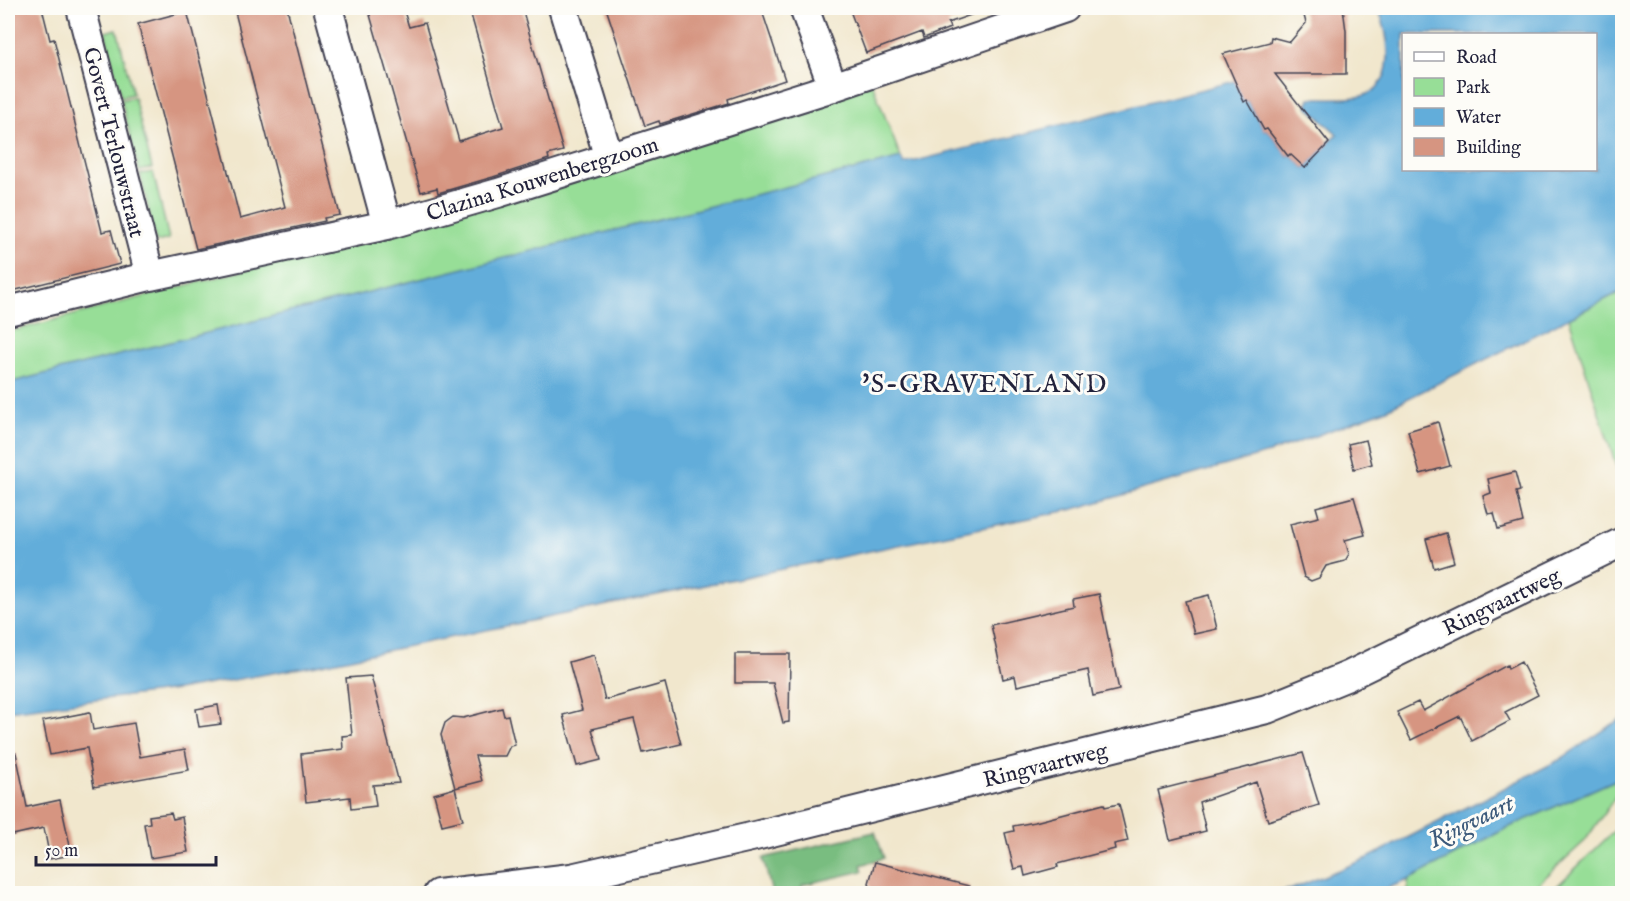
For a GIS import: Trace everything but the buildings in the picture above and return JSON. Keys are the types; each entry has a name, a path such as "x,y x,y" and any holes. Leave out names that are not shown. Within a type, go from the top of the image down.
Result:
{"street":[{"name":"Govert Terlouwstraat","path":"81,8 150,276"},
{"path":"328,8 387,225"},
{"path":"563,8 609,158"},
{"path":"804,8 833,87"},
{"name":"Clazina Kouwenbergzoom","path":"8,311 150,276 387,225 833,87 1055,9"},
{"name":"Ringvaartweg","path":"438,894 594,873 751,837 1267,708 1348,676 1623,542"}],"green space":[{"path":"117,29 133,94 121,97 105,32"},
{"path":"872,83 901,158 8,383 8,332 387,233"},
{"path":"134,97 152,168 139,171 121,100"},
{"path":"153,172 169,239 156,242 140,174"},
{"path":"1622,291 1622,485 1569,318"},
{"path":"1622,777 1622,787 1585,841 1528,893 1408,894 1408,880 1507,828"},
{"path":"1622,826 1622,865 1616,893 1549,894 1615,830"},
{"path":"875,832 884,858 861,865 863,871 802,885 803,893 772,893 763,858"}],"water":[{"path":"1378,8 1622,8 1622,291 1385,410 1272,452 1074,509 312,666 177,690 8,711 8,383 901,158 904,164 1235,81 1264,130 1267,129 1288,156 1290,154 1305,168 1337,134 1307,106 1310,98 1357,97 1371,92 1380,84 1385,73 1388,46"},
{"name":"Ringvaart","path":"1622,718 1622,777 1507,828 1408,880 1375,893 1273,893 1292,889 1368,858 1559,760"}],"district":[{"name":"'S-GRAVENLAND","path":"985,383"}]}
